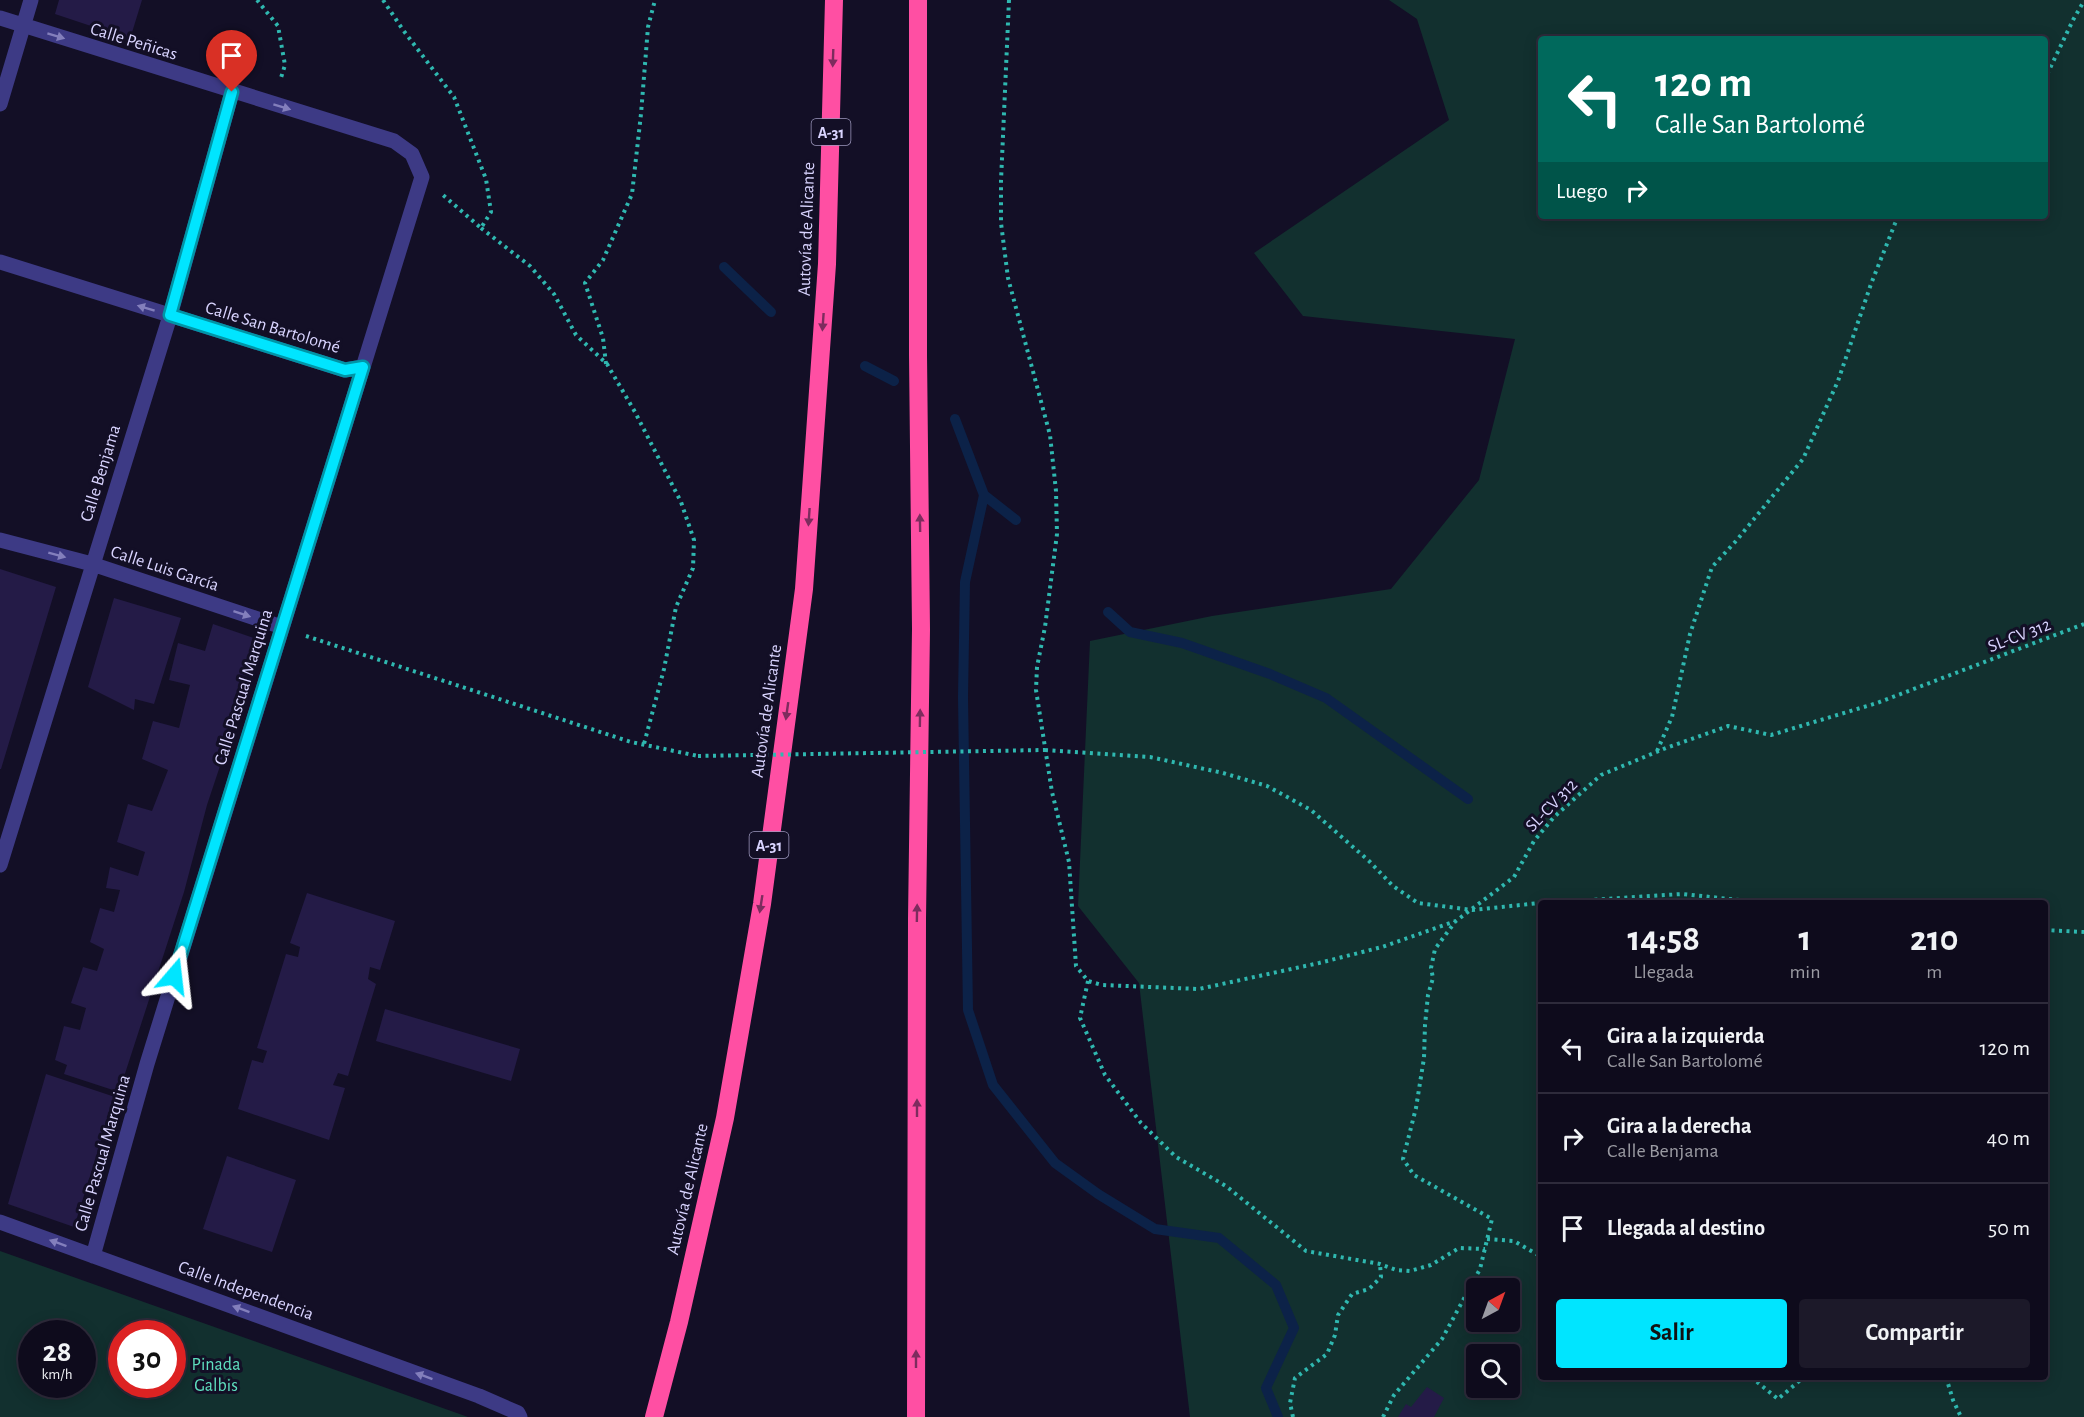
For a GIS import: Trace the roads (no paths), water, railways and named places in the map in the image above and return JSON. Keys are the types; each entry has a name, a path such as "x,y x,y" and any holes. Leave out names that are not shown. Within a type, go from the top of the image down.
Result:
{"highway":[{"name":"Autovía de Alicante","path":"654,1417 679,1322 725,1118 762,904 804,589 827,264 834,0"},
{"path":"916,1417 917,920 921,629 918,0"}],"street":[{"path":"0,104 31,0"},
{"name":"Calle Peñicas","path":"0,18 394,141 412,154 422,177"},
{"name":"Calle Benjama","path":"0,865 170,315 232,92"},
{"name":"Calle Pascual Marquina","path":"93,1256 147,1064 422,177"},
{"name":"Calle San Bartolomé","path":"0,262 345,370 363,367"},
{"name":"Calle Luis García","path":"0,540 92,564 282,627"},
{"name":"Calle Independencia","path":"0,1222 479,1396 518,1413 520,1417"}],"waterway":[{"path":"724,267 771,312"},
{"path":"865,366 894,381"},
{"path":"955,419 984,495 1016,520"},
{"path":"984,495 965,582 963,697 968,1010 993,1085 1055,1163 1098,1194 1155,1229 1219,1238 1276,1285 1294,1328 1266,1388 1278,1417"},
{"path":"1108,612 1130,632 1182,643 1270,674 1326,698 1468,799"}],"park label":[{"name":"Pinada Galbis","path":"216,1374"}]}
